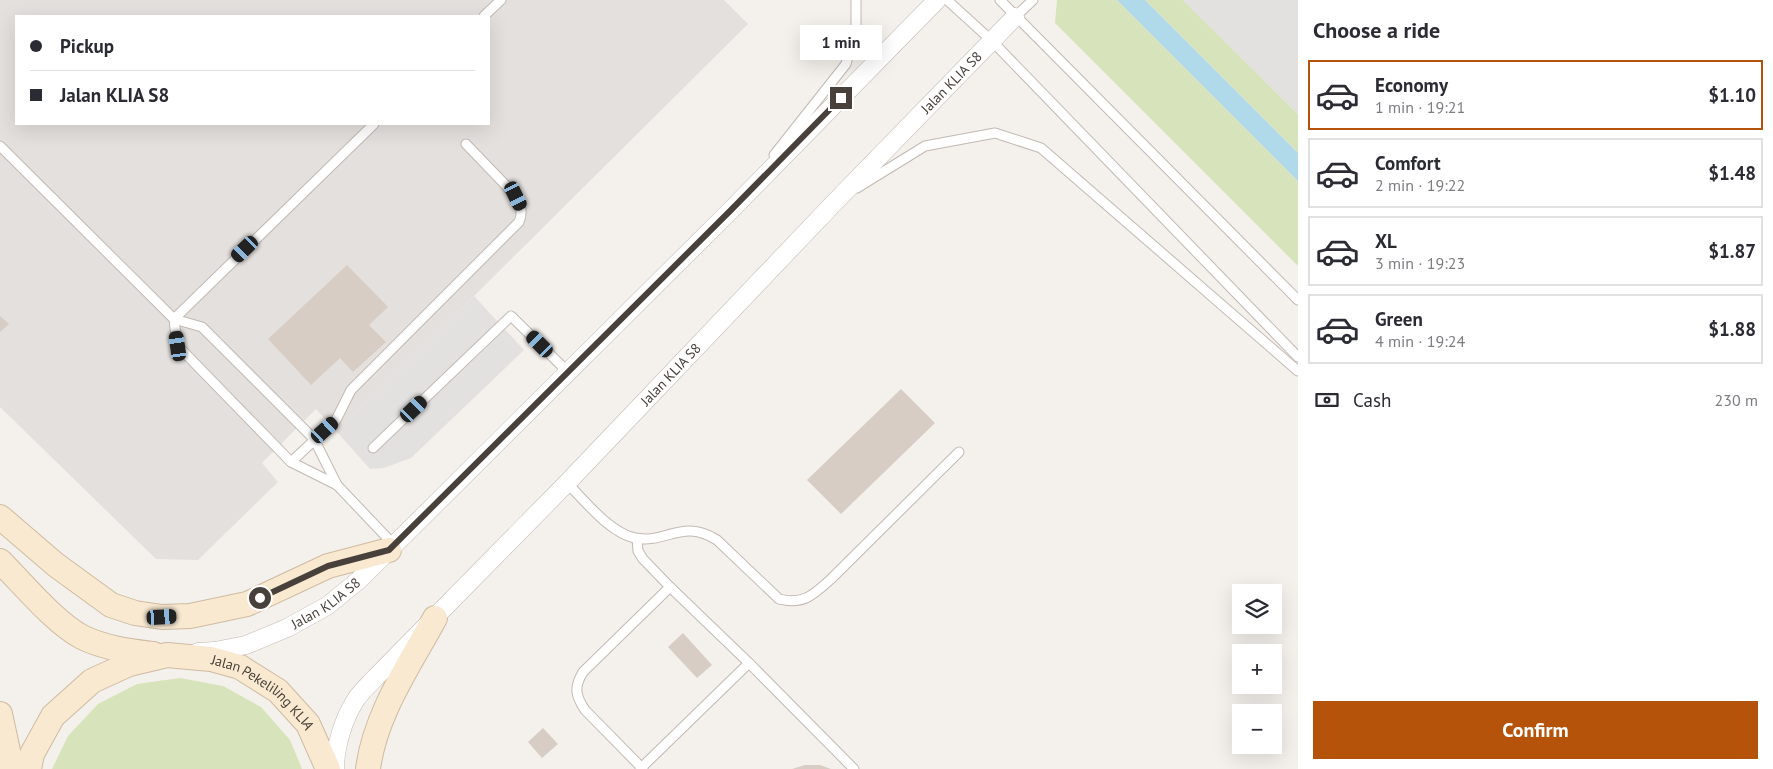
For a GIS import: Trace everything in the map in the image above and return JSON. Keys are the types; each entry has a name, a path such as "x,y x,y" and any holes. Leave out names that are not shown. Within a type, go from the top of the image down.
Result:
{"street":[{"name":"Jalan KLIA S8","path":"167,655 215,651 246,644 287,628 328,606 359,580 731,210 938,0"},
{"name":"Jalan KLIA S8","path":"335,769 335,760 343,728 355,700 567,484 1015,16"},
{"path":"0,516 56,565 111,606 135,613 162,617 190,616 247,604 328,566 391,547"},
{"name":"Jalan Pekeliling KLIA","path":"0,561 55,616 81,636 106,646 132,651 211,659 240,667 278,691 308,724 328,769"},
{"path":"368,769 373,740 385,710 435,618"},
{"name":"Jalan Pekeliling KLIA","path":"29,769 32,754 53,716 92,681 129,664 167,655"},
{"path":"0,714 12,769"}],"lane":[{"path":"485,15 501,0"},
{"path":"731,210 846,64 856,27 856,0"},
{"path":"947,0 991,40 1298,357"},
{"path":"1000,0 1298,300"},
{"path":"1015,16 1033,0"},
{"path":"174,319 373,125"},
{"path":"833,204 925,146 995,133 1041,148 1298,371"},
{"path":"291,462 336,420 351,390 519,222 522,214 521,205 516,196 466,144"},
{"path":"0,146 174,319 202,326 314,439 336,485 391,547"},
{"path":"373,448 511,316 568,372"},
{"path":"174,319 178,346 291,462 336,485"},
{"path":"567,484 609,524 625,535 637,538 651,538 694,530 706,533 717,540 779,599 791,602 813,595 831,579 959,452"},
{"path":"637,538 638,551 643,559 854,769"},
{"path":"670,587 584,672 579,679 576,691 579,701 585,710 641,768 749,663"}],"shaded area":[{"path":"0,0 724,0 748,24 337,432 316,409 262,463 278,482 198,560 156,559 0,407"},
{"path":"1183,0 1298,0 1298,114"},
{"path":"474,296 524,350 411,458 384,468 370,469 337,432"}],"green space":[{"path":"1057,0 1117,0 1298,181 1298,266 1055,23"},
{"path":"1145,0 1183,0 1298,114 1298,153"},
{"path":"180,678 223,686 261,707 290,740 302,769 52,769 68,736 98,704 137,684"}],"water":[{"path":"1117,0 1145,0 1298,153 1298,181"}],"building":[{"path":"347,265 388,307 369,325 386,342 353,372 340,358 311,385 268,339"},
{"path":"0,316 9,324 0,332"},
{"path":"901,389 935,423 841,514 807,480"},
{"path":"683,633 712,665 697,678 668,647"},
{"path":"543,728 558,744 542,758 528,742"},
{"path":"805,765 820,765 831,769 792,769"}],"route":[{"path":"260,598 296,582 311,572 389,550 841,98"}]}
